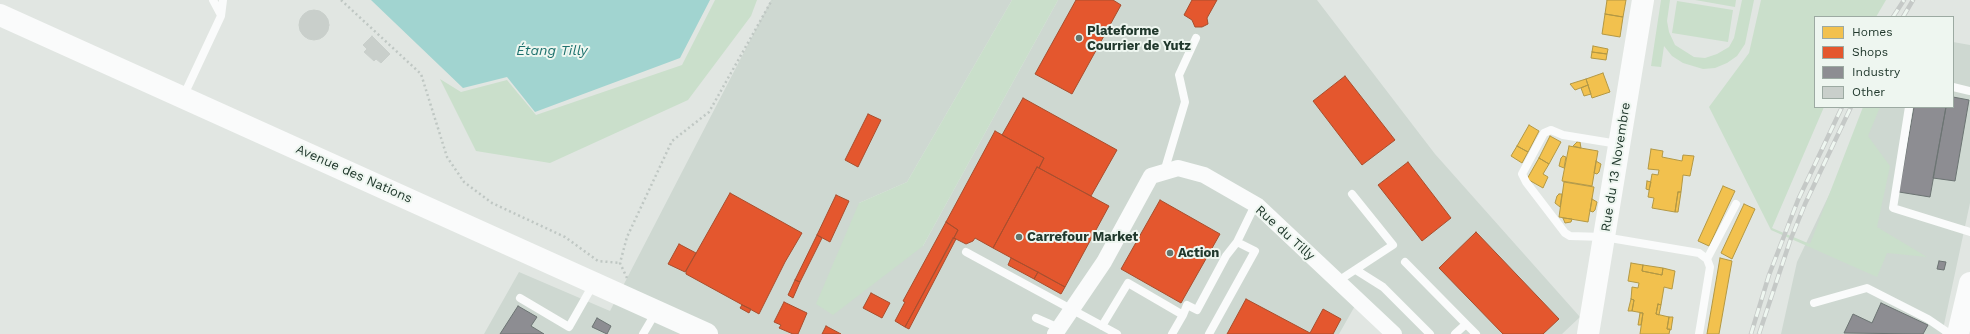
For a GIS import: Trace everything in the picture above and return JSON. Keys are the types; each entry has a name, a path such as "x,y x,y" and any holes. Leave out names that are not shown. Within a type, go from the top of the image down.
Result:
{"main road":[{"name":"Rue du 13 Novembre","path":"1588,334 1643,0"},
{"name":"Avenue des Nations","path":"0,15 707,334"},
{"path":"1958,334 1970,283"}],"street":[{"name":"Rue du Tilly","path":"1057,331 1104,262 1151,176 1178,168 1204,175 1255,205 1394,334"}],"lane":[{"path":"213,0 221,16"},
{"path":"183,97 221,16 223,0"},
{"path":"1164,172 1185,102 1179,75 1196,38"},
{"path":"1954,87 1970,91"},
{"path":"1909,108 1893,208 1970,232"},
{"path":"1619,144 1563,135 1551,130 1544,133 1522,174 1526,182 1565,233 1570,236 1604,237 1699,253 1707,259 1710,267 1699,334"},
{"path":"1338,282 1393,246 1352,194"},
{"path":"1707,259 1736,204"},
{"path":"1172,334 1187,305 1197,310 1226,256 1237,242 1255,205"},
{"path":"1209,334 1255,250 1237,242"},
{"path":"966,252 1117,334"},
{"path":"1405,262 1476,334"},
{"path":"1356,270 1383,287 1430,334"},
{"path":"520,298 569,327 594,283"},
{"path":"1102,326 1128,283 1183,315"},
{"path":"1814,303 1867,288 1928,319 1950,334"},
{"path":"643,334 656,311"},
{"path":"1036,318 1057,331"},
{"path":"1456,334 1466,324"}],"path":[{"path":"341,0 421,74 447,157 464,182 492,203 565,237 598,261 620,263"},
{"path":"626,297 631,286 620,263 627,237 672,141 709,112 772,0"}],"shaded area":[{"path":"771,0 1012,0 907,182 859,203 923,246 1058,0 1317,0 1435,154 1580,317 1562,334 1398,334 1360,297 1339,334 484,334 519,272 610,311"},
{"path":"1954,42 1970,45 1970,203 1942,334 1781,334 1797,262 1871,108 1954,108"}],"green space":[{"path":"715,0 757,0 751,16 688,100 550,163 476,151 440,79 461,92 507,80 536,115 682,65"},
{"path":"1012,0 1058,0 923,246 833,315 816,304 859,203 907,182"},
{"path":"1661,0 1670,0 1667,21 1669,32 1675,45 1694,57 1705,58 1717,54 1729,47 1734,38 1742,0 1754,0 1745,44 1737,56 1727,63 1715,68 1703,69 1683,63 1672,56 1664,46 1661,67 1651,66"},
{"path":"1695,0 1736,0 1735,7"},
{"path":"1761,0 1886,0 1877,16 1814,16 1814,108 1824,108 1772,228 1810,244 1863,108 1880,108 1868,136 1890,166 1877,227 1927,257 1887,253 1877,277 1771,230 1709,107 1749,53"},
{"path":"1677,1 1733,10 1728,42 1672,33"}],"water":[{"name":"Étang Tilly","path":"371,0 710,0 680,58 535,112 507,77 463,88"}],"building: Homes":[{"path":"1607,0 1626,0 1623,17 1605,14"},
{"path":"1605,14 1623,17 1620,37 1602,34"},
{"path":"1593,46 1608,49 1607,54 1592,52"},
{"path":"1592,52 1607,54 1606,60 1591,58"},
{"path":"1603,73 1610,92 1592,98 1586,79"},
{"path":"1586,79 1588,85 1575,90 1570,84"},
{"path":"1588,85 1591,94 1584,96 1581,88"},
{"path":"1529,125 1539,131 1528,152 1517,146"},
{"path":"1550,136 1561,142 1549,164 1539,158"},
{"path":"1577,142 1580,142 1581,148 1573,146"},
{"path":"1517,146 1528,152 1522,163 1511,156"},
{"path":"1569,146 1598,151 1592,186 1562,181"},
{"path":"1651,149 1663,151 1662,157 1682,161 1683,155 1694,156 1690,176 1683,175 1681,192 1678,192 1675,212 1652,208 1654,198 1648,197 1652,174 1658,175 1659,170 1648,169"},
{"path":"1563,156 1566,157 1564,168 1559,166"},
{"path":"1539,158 1549,164 1543,174 1548,177 1543,188 1527,179"},
{"path":"1596,161 1601,164 1597,174 1594,173"},
{"path":"1647,181 1651,182 1649,190 1646,189"},
{"path":"1564,182 1594,187 1588,222 1559,217"},
{"path":"1723,186 1735,191 1709,246 1698,241"},
{"path":"1678,192 1681,192 1678,212 1675,212"},
{"path":"1559,194 1562,194 1560,207 1555,203"},
{"path":"1592,199 1597,202 1593,212 1590,211"},
{"path":"1744,204 1755,209 1732,259 1721,253"},
{"path":"1563,218 1572,219 1571,222 1565,223"},
{"path":"1720,258 1732,261 1719,334 1707,334"},
{"path":"1631,263 1643,265 1642,271 1662,275 1663,268 1675,271 1672,289 1664,287 1661,305 1658,304 1656,314 1669,317 1667,329 1670,329 1669,334 1640,334 1643,313 1632,311 1634,300 1631,299 1632,287 1638,288 1639,283 1628,281"},
{"path":"1643,265 1663,268 1662,275 1642,271"},
{"path":"1631,299 1634,300 1632,311 1628,311"},
{"path":"1658,304 1661,305 1659,315 1656,314"},
{"path":"1640,313 1643,313 1641,325 1638,325"},
{"path":"1669,317 1673,317 1671,330 1667,329"}],"building: Shops":[{"name":"Plateforme Courrier de Yutz","path":"1076,0 1113,0 1121,5 1072,94 1035,74"},
{"path":"1192,0 1217,0 1207,18 1208,24 1202,27 1195,27 1192,20 1184,15"},
{"path":"1345,76 1395,140 1362,165 1313,101"},
{"path":"1023,98 1117,150 1091,196 1039,168 1044,158 1002,135"},
{"path":"868,114 881,120 858,167 845,160"},
{"path":"995,131 1044,158 1039,168 1037,167 993,248 975,238 973,241 966,244 954,238 958,230 946,222"},
{"path":"1408,162 1451,218 1422,241 1378,185"},
{"path":"1037,167 1109,206 1065,287 993,248"},
{"path":"730,193 802,233 785,262 759,314 686,274 686,271"},
{"path":"836,195 849,201 830,242 817,235"},
{"name":"Action","path":"1160,200 1220,234 1181,303 1121,269"},
{"path":"946,222 958,230 905,327 895,321 905,302 903,301"},
{"path":"1476,232 1559,319 1543,334 1503,334 1439,268"},
{"path":"817,235 822,238 800,282 795,280"},
{"path":"953,238 956,239 909,329 905,327"},
{"path":"679,244 696,253 685,272 668,264"},
{"path":"1011,258 1038,272 1034,279 1008,265"},
{"path":"1038,272 1065,287 1061,294 1034,279"},
{"path":"795,280 800,282 793,298 788,295"},
{"path":"871,293 890,303 882,318 863,308"},
{"path":"1246,299 1310,333 1323,309 1341,319 1333,334 1227,334"},
{"path":"784,302 807,313 798,334 793,334 779,328 781,325 774,322"},
{"path":"742,305 751,309 749,313 740,308"},
{"path":"826,326 841,334 822,334"}],"building: Industry":[{"path":"1954,97 1969,100 1955,181 1933,178 1946,108 1954,108"},
{"path":"1914,108 1946,108 1930,197 1899,192"},
{"path":"1939,261 1946,262 1944,270 1937,269"},
{"path":"1881,303 1928,325 1923,334 1844,333 1853,314 1872,323"},
{"path":"518,306 537,317 531,326 544,334 500,334"},
{"path":"597,318 611,326 607,334 592,327"}],"building: Other":[{"path":"314,10 325,14 329,25 325,36 314,40 303,36 299,25 303,14"},
{"path":"372,36 390,54 381,63 376,59 374,61 364,52 367,49 363,45"}],"railway":[{"path":"1894,16 1904,0"},
{"path":"1904,16 1913,0"},
{"path":"1751,334 1769,275 1798,200 1842,108"},
{"path":"1759,334 1790,241 1805,204 1851,108"}],"place":[{"name":"Plateforme Courrier de Yutz","path":"1079,38"},
{"name":"Carrefour Market","path":"1019,237"},
{"name":"Action","path":"1170,253"}]}
